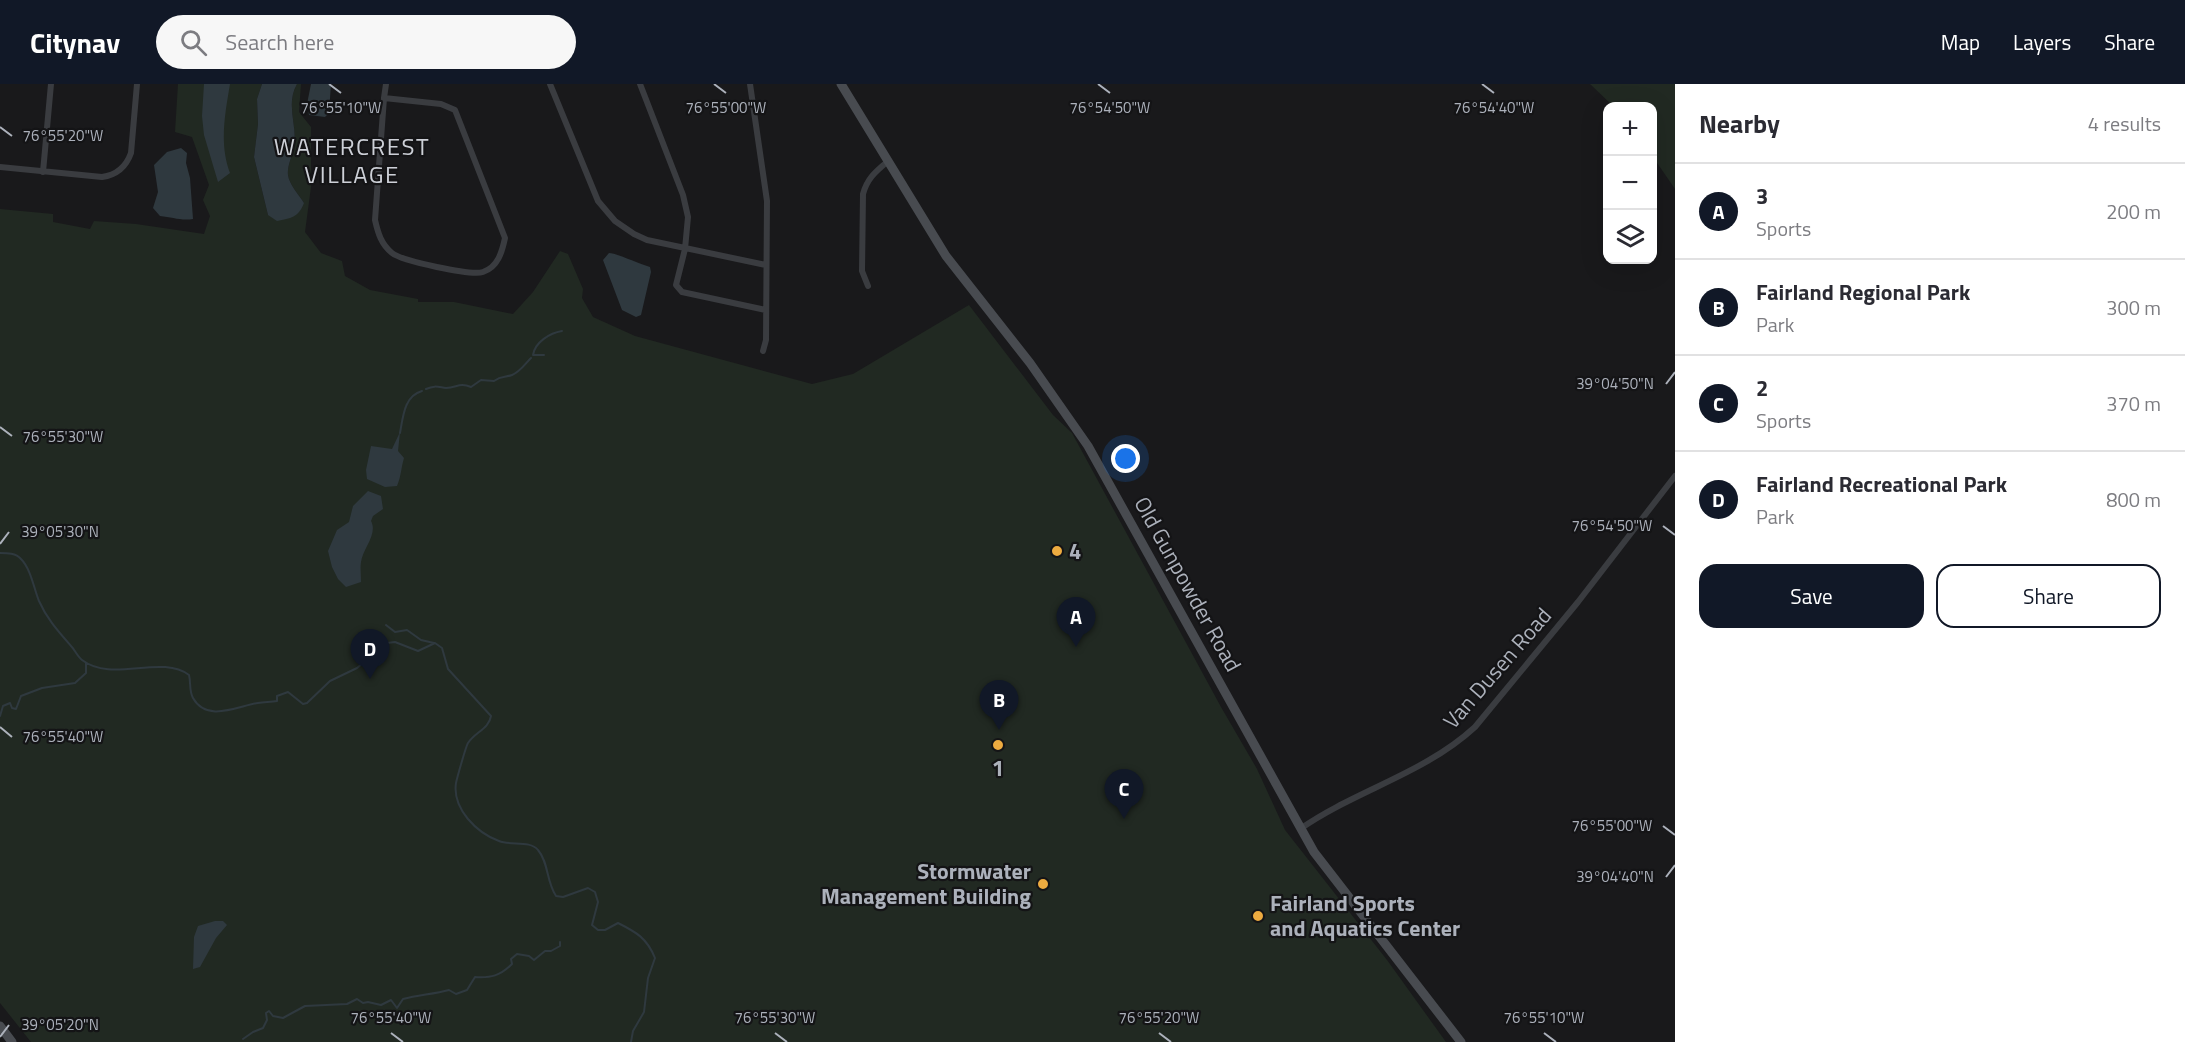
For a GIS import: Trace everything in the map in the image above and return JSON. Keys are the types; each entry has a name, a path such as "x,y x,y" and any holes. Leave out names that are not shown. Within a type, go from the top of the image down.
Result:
{"main road":[{"name":"Old Gunpowder Road","path":"841,84 946,256 1030,363 1088,446 1314,852 1461,1042"},
{"path":"0,1026 12,1042"}],"street":[{"path":"43,172 51,84"},
{"path":"0,168 102,177 117,173 128,161 131,153 137,84"},
{"path":"384,99 441,104 455,110 505,238 502,253 494,266 483,272 470,274 415,261 392,254 379,238 375,220 384,99 386,84"},
{"path":"550,84 598,201 615,221 647,240 766,265"},
{"path":"640,84 683,195 688,217 685,249 677,289 766,310"},
{"path":"750,84 767,201 766,310 763,351"},
{"path":"868,286 862,271 863,194 873,174 887,162"},
{"name":"Van Dusen Road","path":"1300,829 1323,815 1426,764 1461,740 1475,727 1578,602 1675,476"}],"shaded area":[{"path":"178,84 262,84 257,99 258,124 254,157 268,215 304,203 290,182 288,172 295,140 292,100 297,84 301,84 299,112 311,127 311,187 305,232 321,253 342,261 345,276 370,290 418,299 418,302 454,302 513,314 533,292 560,251 568,254 583,289 582,298 593,317 635,336 812,384 853,374 969,305 1053,415 1072,433 1257,769 1285,830 1387,960 1446,1042 31,1042 0,1003 0,209 53,214 53,222 90,229 94,221 136,224 204,234 210,216 203,200 209,185 192,137 175,132"},
{"path":"204,84 230,84 224,140 230,173 218,182 204,135 202,116"},
{"path":"262,84 297,84 292,100 295,140 288,175 292,186 304,203 297,214 277,221 268,215 254,157 258,124 257,99"},
{"path":"311,84 331,84 329,113 325,117 309,115 307,104"},
{"path":"1590,84 1675,84 1675,189 1657,163 1657,102 1609,102"},
{"path":"181,148 187,153 186,163 190,178 193,219 160,216 153,208 158,192 154,165 167,152"},
{"path":"609,253 650,267 651,272 641,315 636,317 622,310 603,260"},
{"path":"400,432 398,451 404,458 397,486 385,487 367,479 366,470 371,446 392,449"},
{"path":"368,491 381,496 383,509 373,516 371,521 373,531 362,557 361,582 346,587 338,579 332,567 328,551 337,530 349,522 353,506"},
{"path":"223,921 227,925 216,938 200,967 193,969 194,937 198,926"}],"waterway":[{"path":"533,355 534,350 544,339 562,331"},
{"path":"534,355 544,355"},
{"path":"426,389 461,385 471,387 481,380 494,381 515,374 531,358"},
{"path":"400,433 408,402 411,397 422,391"},
{"path":"0,553 11,554 21,559 30,574 46,614 82,660 107,669 151,667 178,669 189,675 193,698 199,706 206,710 223,711 277,701 277,696 288,692 303,704 307,703 330,681 357,668 387,643 395,642 418,651 435,643 442,648 448,669 491,716 488,724 468,743 464,756 456,783 456,793 462,811 475,826 491,837 504,842 535,847 542,855 556,896 563,897 588,888 595,892 598,902 592,925 598,930 605,930 618,923 640,936 652,951 655,958 648,978 644,1012 633,1031 631,1042"},
{"path":"386,625 395,632 407,630 421,640 434,643"},
{"path":"0,716 3,706 10,703 12,708 16,709 21,696 42,688 75,683 86,673 86,663"},
{"path":"243,1039 263,1028 267,1020 266,1013 269,1011 273,1016 283,1018 305,1006 347,1004 357,999 363,1003 381,1005 391,1000 397,1008 403,999 449,990 456,994 467,990 475,977 499,974 512,964 511,959 517,954 529,956 534,960 545,951 551,951 560,946 560,942"}],"place":[{"name":"4","path":"1057,551"},
{"name":"3","path":"1076,647"},
{"name":"Fairland Recreational Park","path":"370,679"},
{"name":"Fairland Regional Park","path":"999,730"},
{"name":"1","path":"998,745"},
{"name":"2","path":"1124,819"},
{"name":"Stormwater Management Building","path":"1043,884"},
{"name":"Fairland Sports and Aquatics Center","path":"1258,916"}],"district":[{"name":"WATERCREST VILLAGE","path":"352,160"}]}
